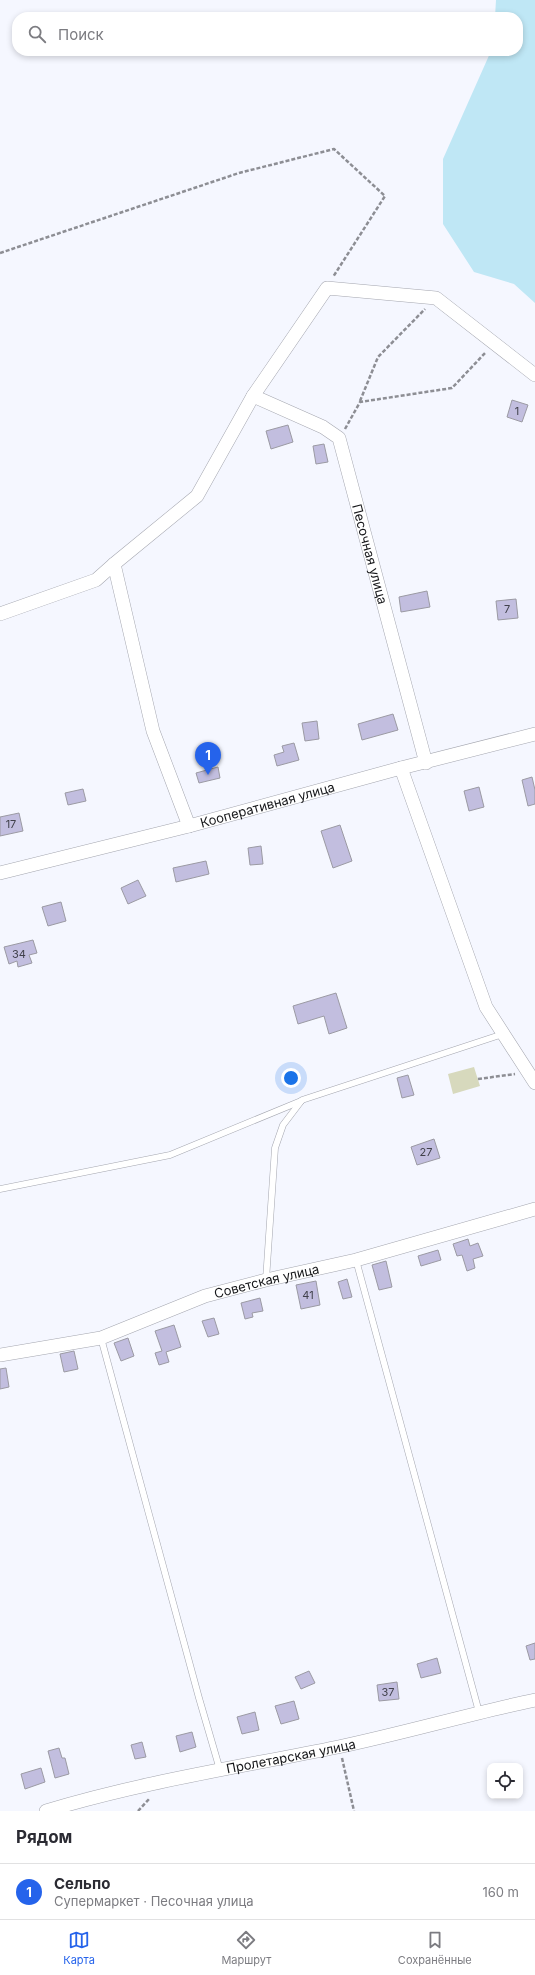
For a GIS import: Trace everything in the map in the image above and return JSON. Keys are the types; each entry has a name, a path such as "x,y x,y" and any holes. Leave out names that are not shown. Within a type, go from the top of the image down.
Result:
{"street":[{"path":"0,614 96,580 197,496 253,396 327,288 436,298 535,375"},
{"path":"253,396 323,427 339,438"},
{"name":"Песочная улица","path":"339,438 426,763"},
{"path":"114,564 154,731 189,826"},
{"name":"Кооперативная улица","path":"0,873 189,826 401,768 426,763 535,734"},
{"path":"401,768 486,1008 535,1083"},
{"name":"Советская улица","path":"0,1355 101,1338 205,1296 266,1280 356,1260 535,1209"},
{"name":"Пролетарская улица","path":"46,1811 77,1801 339,1746 535,1700"}],"lane":[{"path":"0,1189 170,1155 302,1100 503,1034"},
{"path":"266,1280 275,1148 283,1125 302,1100"},
{"path":"356,1260 479,1712"},
{"path":"101,1338 220,1770"}],"path":[{"path":"0,253 239,172 334,149 385,196 327,288"},
{"path":"339,438 360,402 378,357 436,298"},
{"path":"360,402 452,388 495,343"},
{"path":"478,1079 528,1072"},
{"path":"339,1746 354,1811"}],"green space":[{"path":"474,1067 480,1086 453,1094 448,1074"}],"water":[{"path":"496,0 535,0 535,303 514,284 474,272 443,224 443,159 489,56 523,56 523,12 495,12"}],"building":[{"path":"512,400 528,405 522,422 507,417"},
{"path":"288,425 293,442 271,449 266,431"},
{"path":"324,444 328,462 316,464 313,446"},
{"path":"427,591 430,607 401,612 399,597"},
{"path":"516,599 518,618 498,620 496,601"},
{"path":"393,714 398,730 362,740 358,724"},
{"path":"317,721 319,739 305,741 302,723"},
{"path":"294,743 299,760 277,766 274,755 284,752 282,746"},
{"path":"218,767 220,778 199,783 196,773"},
{"path":"532,777 535,790 535,804 528,806 522,780"},
{"path":"479,787 484,807 469,811 464,791"},
{"path":"83,789 86,801 68,805 65,793"},
{"path":"19,813 23,831 0,836 0,817"},
{"path":"340,825 352,861 333,868 321,831"},
{"path":"261,846 263,864 250,865 248,848"},
{"path":"206,861 209,874 176,882 173,868"},
{"path":"138,880 146,896 128,904 121,888"},
{"path":"61,902 66,921 48,926 42,907"},
{"path":"33,940 37,953 29,955 32,963 18,967 17,961 9,964 4,947"},
{"path":"336,993 347,1028 329,1034 324,1016 298,1024 293,1006"},
{"path":"408,1075 414,1095 402,1098 397,1078"},
{"path":"434,1139 440,1158 417,1165 411,1147"},
{"path":"468,1239 470,1246 478,1243 483,1256 473,1259 475,1268 467,1271 462,1255 457,1256 453,1244"},
{"path":"438,1250 441,1260 421,1266 418,1256"},
{"path":"386,1261 392,1287 379,1290 372,1265"},
{"path":"347,1279 352,1297 343,1299 338,1282"},
{"path":"316,1281 320,1305 301,1309 296,1285"},
{"path":"260,1298 263,1311 252,1313 253,1317 245,1319 241,1303"},
{"path":"214,1318 219,1334 208,1337 202,1321"},
{"path":"174,1325 181,1347 166,1352 169,1362 159,1365 155,1353 162,1351 155,1331"},
{"path":"128,1338 134,1356 121,1361 114,1343"},
{"path":"74,1351 78,1369 64,1372 60,1354"},
{"path":"6,1368 9,1387 0,1389 0,1369"},
{"path":"535,1643 535,1659 530,1660 526,1646"},
{"path":"437,1658 441,1673 421,1678 417,1664"},
{"path":"309,1671 315,1683 301,1689 295,1677"},
{"path":"397,1682 399,1699 379,1701 377,1685"},
{"path":"294,1701 299,1719 281,1724 275,1706"},
{"path":"255,1712 259,1730 242,1734 237,1717"},
{"path":"192,1732 196,1747 180,1752 176,1736"},
{"path":"142,1742 146,1757 135,1759 131,1745"},
{"path":"59,1748 62,1758 65,1758 69,1774 55,1778 48,1751"},
{"path":"41,1768 45,1782 25,1789 21,1774"}],"place":[{"name":"Сельпо","path":"208,775"}]}
